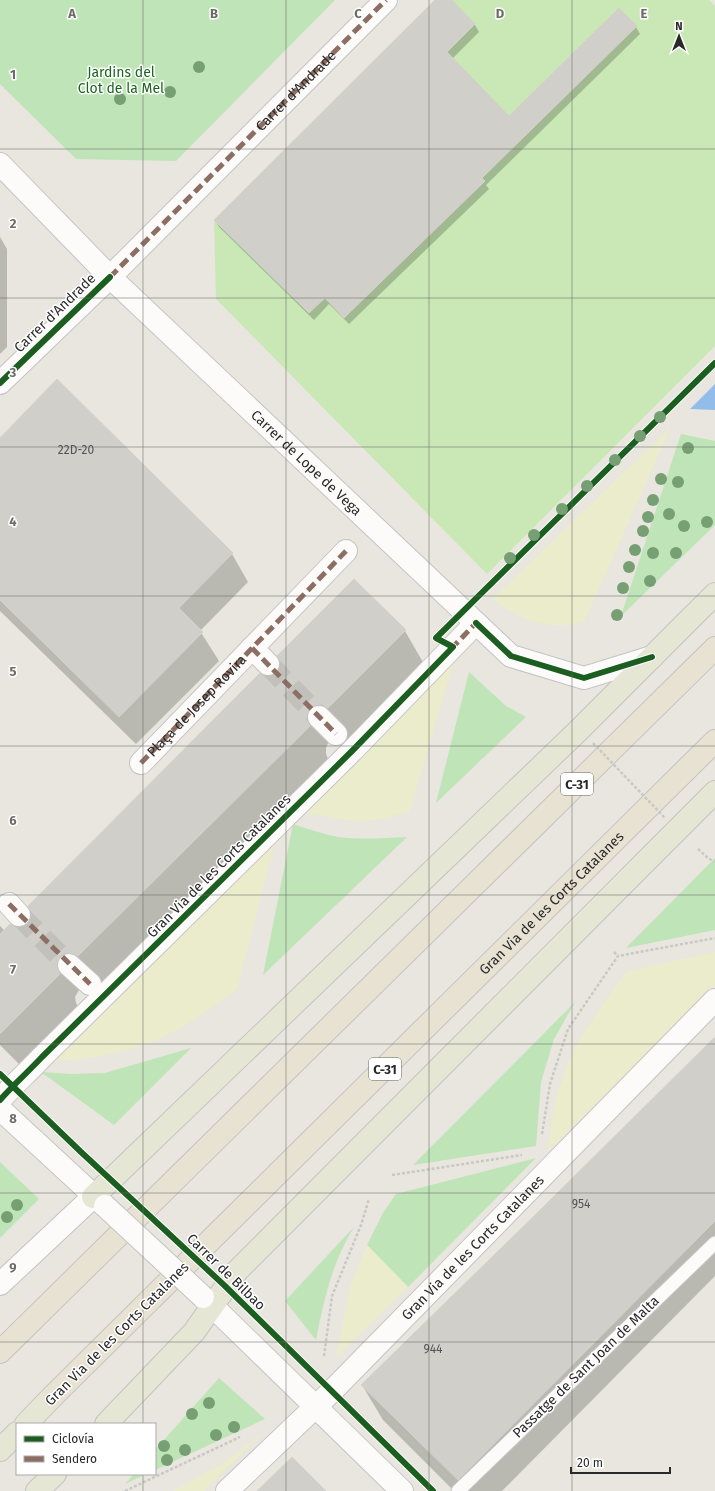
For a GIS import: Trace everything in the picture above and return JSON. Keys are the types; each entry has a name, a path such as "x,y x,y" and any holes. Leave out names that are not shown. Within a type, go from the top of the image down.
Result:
{"highway":[{"name":"C-31","path":"0,1352 715,648"},
{"name":"Gran Via de les Corts Catalanes","path":"53,1396 715,742"}],"main road":[{"path":"99,1202 579,730 715,594"},
{"path":"107,1423 194,1332 207,1301 715,792"},
{"name":"Gran Via de les Corts Catalanes","path":"27,1423 53,1396"},
{"path":"0,1450 16,1433"},
{"path":"37,1491 54,1475"}],"street":[{"name":"Carrer d'Andrade","path":"0,382 110,277 386,0"},
{"name":"Carrer de Lope de Vega","path":"0,164 110,277 511,656 584,678 652,657"},
{"name":"Plaça de Josep Rovira","path":"141,763 346,551"},
{"name":"Gran Via de les Corts Catalanes","path":"0,1100 352,751 476,623"},
{"name":"Plaça de Josep Rovira","path":"252,648 268,664"},
{"path":"319,717 336,734"},
{"path":"69,964 90,984"},
{"name":"Gran Via de les Corts Catalanes","path":"227,1491 315,1406 547,1157 715,1000"},
{"path":"0,1109 207,1301 402,1491"},
{"path":"0,1284 99,1202"}],"lane":[{"name":"Passatge de Sant Joan de Malta","path":"458,1491 715,1243"}],"path":[{"path":"594,744 664,818"},
{"path":"392,1175 547,1157 550,1084 568,1029 618,956 715,938"},
{"path":"614,952 618,956"},
{"path":"324,1361 332,1296 361,1225 369,1199"},
{"path":"125,1491 244,1435"}],"green space":[{"name":"Jardins del Clot de la Mel","path":"0,0 335,0 176,161 76,159 0,84"},
{"path":"435,0 709,0 715,6 715,346 487,574 216,299 214,220"},
{"path":"681,434 715,441 715,525 621,616"},
{"path":"469,672 506,706 526,717 436,803"},
{"path":"293,824 338,837 364,839 407,837 263,975"},
{"path":"715,858 715,930 626,948"},
{"path":"575,1002 554,1039 541,1082 536,1146 413,1165"},
{"path":"191,1048 114,1125 41,1072 71,1074 105,1073"},
{"path":"536,1158 408,1287 367,1245 383,1213 396,1194"},
{"path":"0,1162 39,1199 0,1238"},
{"path":"354,1227 346,1240 334,1268 322,1310 316,1340 285,1301"},
{"path":"219,1378 265,1419 156,1470 156,1449"},
{"path":"133,1475 144,1475 125,1484"}],"sand":[{"path":"671,427 584,622 565,625 552,625 533,621 508,610 492,599"},
{"path":"455,657 410,811 387,818 364,821 303,813"},
{"path":"276,838 237,989 184,1026 149,1043 124,1051 99,1056 48,1062"},
{"path":"715,952 715,985 548,1151 555,1103 562,1078 569,1062 595,1015 627,971"},
{"path":"367,1245 408,1287 336,1357 350,1287"},
{"path":"266,1430 204,1491 173,1491 225,1462"}],"water":[{"path":"715,384 715,410 690,409"}],"building":[{"path":"435,0 452,0 475,24 447,52 509,116 619,8 637,26 482,178 485,181 344,318 325,298 309,313 214,220"},
{"path":"57,379 233,553 179,608 203,632 119,717 0,600 0,438"},
{"path":"354,579 406,630 328,708 322,705 316,705 310,708 307,714 307,720 310,726 78,956 71,953 66,953 60,956 57,963 57,968 60,974 0,1034 0,934 10,924 16,927 21,927 28,924 31,918 31,913 28,906 260,673 265,676 271,676 277,673 280,667 280,661 277,656"},
{"path":"715,1037 715,1221 458,1480 361,1385"},
{"path":"292,1457 326,1491 257,1491"}],"tunnel":[{"path":"268,664 319,717"},
{"path":"19,915 69,965"}],"marked path":[{"path":"110,277 386,0"},
{"path":"141,763 346,551"},
{"path":"451,649 476,623"},
{"path":"252,648 336,734"},
{"path":"9,904 90,984"}],"cycle path":[{"path":"0,383 110,277"},
{"path":"0,1100 352,751 453,647 436,638 715,363"},
{"path":"476,623 511,656 584,678 652,657"},
{"name":"Carrer de Bilbao","path":"0,1074 81,1152 225,1286 433,1491"}]}
